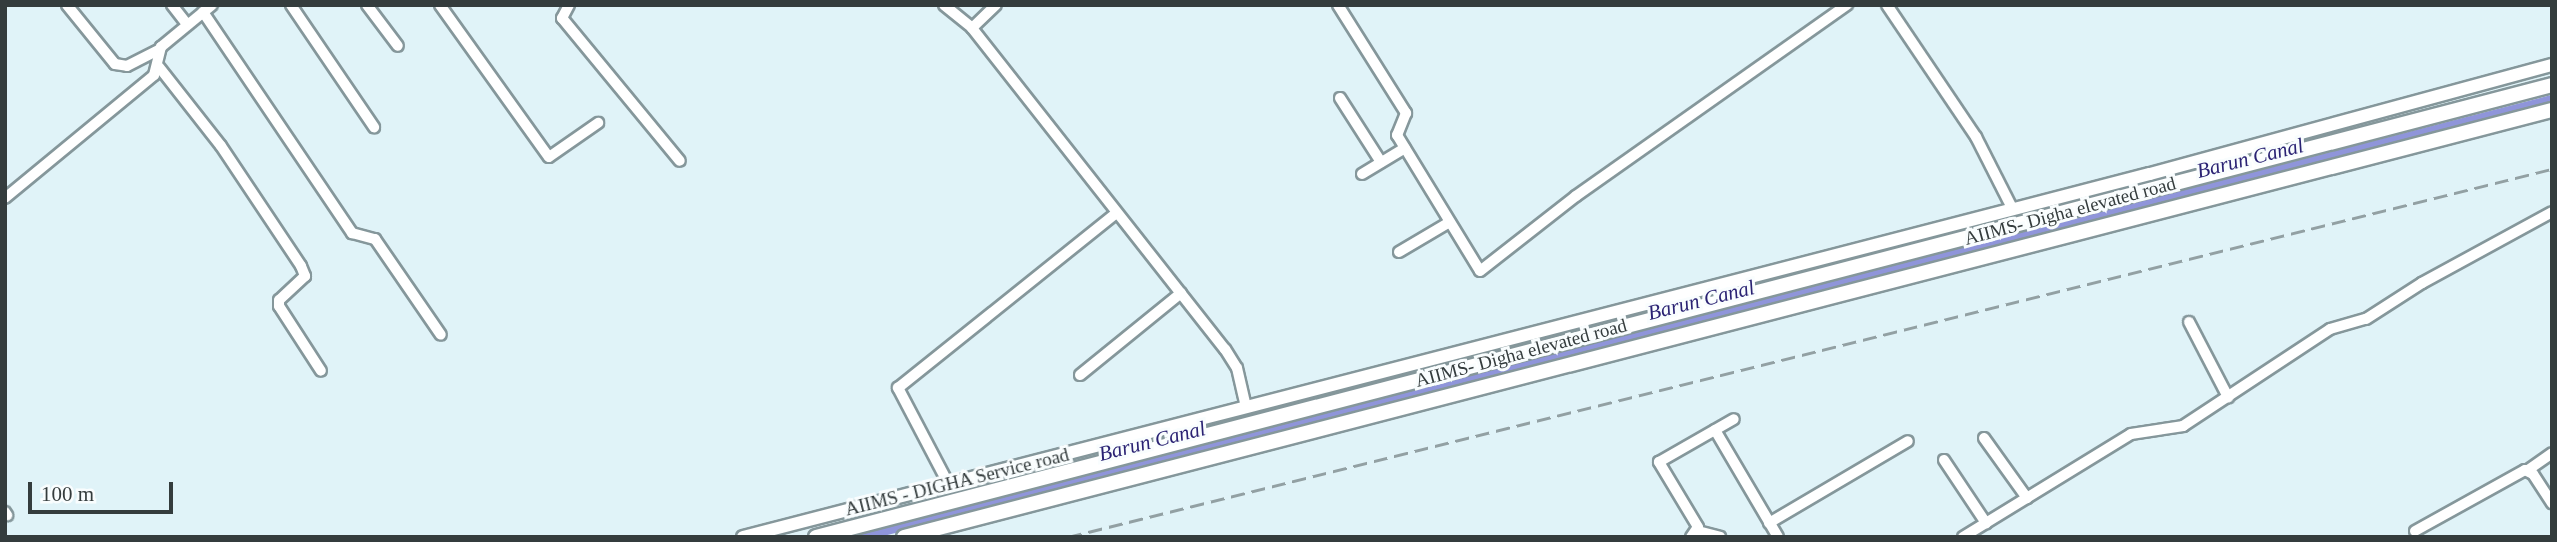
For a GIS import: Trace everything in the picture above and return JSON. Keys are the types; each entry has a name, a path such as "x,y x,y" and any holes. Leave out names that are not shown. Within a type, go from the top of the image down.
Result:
{"highway":[{"name":"AIIMS- Digha elevated road","path":"816,537 2552,85"},
{"name":"AIIMS- Digha elevated road","path":"904,537 2552,110"}],"main road":[{"name":"AIIMS - DIGHA Service road","path":"743,537 2552,65"}],"street":[{"path":"67,5 115,64 127,66 159,50 207,9 352,233 375,239 441,335"},
{"path":"172,5 187,24"},
{"path":"291,5 374,127"},
{"path":"368,5 398,46"},
{"path":"440,5 549,157 598,123"},
{"path":"569,5 562,18 680,161"},
{"path":"944,5 972,28 1115,214 1233,360 1245,406"},
{"path":"972,28 996,5"},
{"path":"1338,5 1406,113 1396,131 1448,223 1480,271 1576,196 1847,5"},
{"path":"1887,5 1976,138 2012,208"},
{"path":"159,50 159,67 221,146 301,266 304,276 279,300 279,306 321,371"},
{"path":"5,198 159,67"},
{"path":"1340,98 1381,163"},
{"path":"1362,174 1405,148"},
{"path":"1968,536 2131,434 2174,430 2330,329 2366,319 2422,283 2552,212"},
{"path":"949,485 898,388 1115,214"},
{"path":"1399,252 1448,223"},
{"path":"1080,375 1181,293"},
{"path":"2189,322 2228,397"},
{"path":"1720,537 1695,534 1660,462 1734,419"},
{"path":"1715,430 1778,537"},
{"path":"1984,438 2027,498"},
{"path":"1769,523 1908,441"},
{"path":"2415,531 2528,470 2552,453"},
{"path":"1944,460 1986,523"},
{"path":"2528,470 2552,503"}],"waterway":[{"name":"Barun Canal","path":"860,537 2552,100"}],"railway":[{"path":"1068,537 2552,169"}]}
